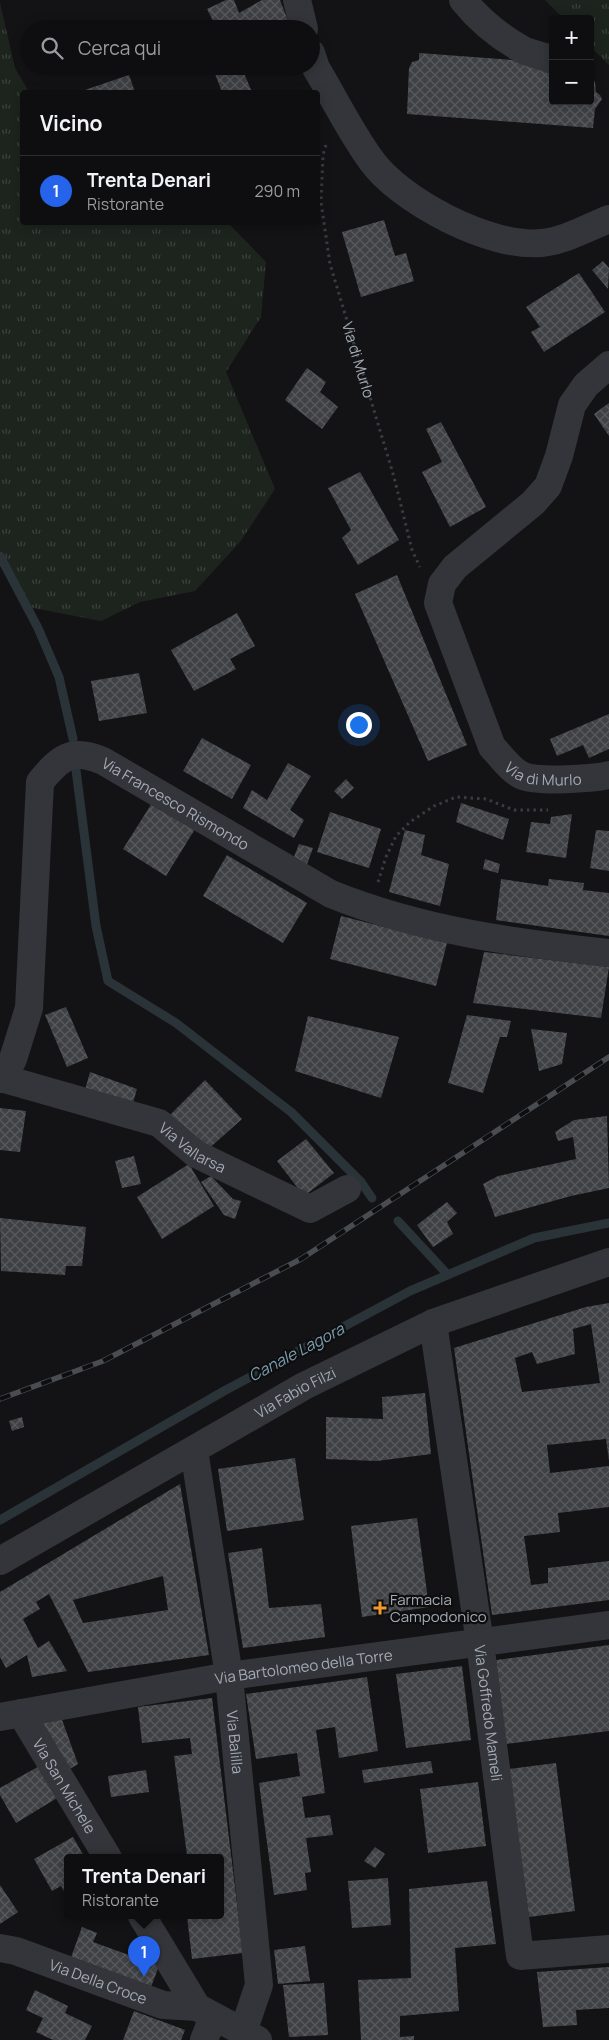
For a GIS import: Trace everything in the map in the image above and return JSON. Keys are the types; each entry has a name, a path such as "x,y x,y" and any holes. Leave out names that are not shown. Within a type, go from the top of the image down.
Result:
{"street":[{"path":"297,0 302,20"},
{"path":"463,0 474,14 500,35 524,51 549,59"},
{"path":"320,75 371,161 394,184 417,202 459,224 500,238 540,243 566,237 609,219"},
{"path":"438,603 442,584 455,568 470,553 534,503 548,486 559,456 572,405 586,385 609,365"},
{"name":"Via di Murlo","path":"438,603 475,707 492,747 516,771 524,776 544,779 609,775"},
{"name":"Via Francesco Rismondo","path":"1,1078 13,1059 29,1008 40,782 65,756 75,754 92,756 103,761 331,894 367,908 482,937 609,953"},
{"name":"Via Vallarsa","path":"1,1078 159,1123 196,1154 310,1210 347,1189"},
{"name":"Via Fabio Filzi","path":"0,1561 304,1386 433,1323 609,1262"},
{"name":"Via Goffredo Mameli","path":"433,1323 480,1643 520,1956 609,1949"},
{"name":"Via Balilla","path":"194,1450 229,1676 259,1985 251,2036"},
{"name":"Via Bartolomeo della Torre","path":"10,1715 229,1676 609,1625"},
{"name":"Via San Michele","path":"10,1715 105,1854"},
{"path":"144,1919 205,2021"},
{"name":"Via Della Croce","path":"0,1948 16,1950 205,2021 251,2036"}],"path":[{"name":"Via di Murlo","path":"343,114 329,134 322,155 321,202 330,264 391,468 412,550 438,603"},
{"path":"367,908 396,836 410,822 434,806 456,797 486,799"}],"green space":[{"path":"545,0 609,0 609,65 594,50 594,15 560,15"},
{"path":"0,3 15,68 28,90 20,90 20,225 230,225 266,262 261,317 226,372 275,489 240,542 195,591 140,602 101,621 23,606 0,558"}],"building":[{"path":"226,0 234,0 239,13 262,0 280,0 288,20 212,20 207,9"},
{"path":"419,53 549,63 549,105 594,105 594,80 596,92 602,99 595,109 593,128 407,114 409,68 412,62 419,60"},
{"path":"129,75 134,90 85,90"},
{"path":"215,75 245,75 251,90 221,90"},
{"path":"384,220 395,256 406,253 414,281 361,297 342,232"},
{"path":"603,261 609,268 608,289 592,270"},
{"path":"579,273 605,312 544,352 531,332 540,327 526,307"},
{"path":"307,368 326,382 320,392 338,407 322,429 285,400"},
{"path":"609,403 609,436 594,414"},
{"path":"441,422 486,507 450,527 422,472 442,462 426,429"},
{"path":"360,472 399,540 358,565 342,538 351,530 328,488"},
{"path":"397,575 467,745 428,761 355,594"},
{"path":"237,613 255,646 230,659 236,669 194,691 171,650"},
{"path":"139,673 147,713 99,721 91,681"},
{"path":"609,714 609,749 589,758 583,745 557,756 550,739"},
{"path":"202,738 251,765 232,799 183,771"},
{"path":"288,763 311,776 290,810 304,820 294,838 243,808 252,790 267,800"},
{"path":"346,779 354,788 342,799 334,791"},
{"path":"152,803 195,829 166,876 123,849"},
{"path":"461,803 509,819 503,840 456,822"},
{"path":"330,812 381,829 369,868 317,852"},
{"path":"572,814 566,858 526,852 531,822 550,824 551,817"},
{"path":"405,830 425,835 421,855 449,864 440,906 389,892"},
{"path":"596,830 609,831 609,871 590,868"},
{"path":"299,844 313,848 306,867 292,862"},
{"path":"227,855 307,903 283,943 203,896"},
{"path":"485,859 500,864 498,873 483,869"},
{"path":"501,879 548,886 549,879 584,883 583,890 609,893 609,936 496,920"},
{"path":"341,916 447,943 436,986 330,959"},
{"path":"484,952 609,967 601,1018 473,1003"},
{"path":"66,1007 88,1058 67,1067 45,1015"},
{"path":"467,1015 511,1021 507,1037 500,1037 483,1093 448,1083"},
{"path":"308,1016 399,1037 381,1098 295,1071"},
{"path":"531,1029 567,1033 562,1064 539,1071"},
{"path":"90,1072 137,1089 132,1106 85,1090"},
{"path":"205,1080 242,1119 205,1152 170,1115"},
{"path":"0,1108 26,1111 20,1152 0,1150"},
{"path":"607,1116 609,1188 571,1196 495,1217 483,1184 498,1176 576,1159 573,1137 558,1141 555,1132 574,1120"},
{"path":"306,1139 334,1173 304,1196 277,1161"},
{"path":"134,1156 141,1184 122,1188 115,1161"},
{"path":"189,1164 214,1206 162,1239 137,1197"},
{"path":"211,1176 233,1199 241,1201 235,1219 224,1215 201,1182"},
{"path":"447,1202 457,1213 447,1222 453,1234 433,1247 417,1225"},
{"path":"0,1218 86,1227 82,1266 66,1266 65,1275 1,1271"},
{"path":"609,1303 609,1461 606,1439 547,1445 550,1473 609,1466 609,1507 558,1513 560,1532 524,1536 531,1585 548,1583 548,1568 609,1561 609,1600 492,1615 454,1348 586,1307","holes":["591,1324 600,1383 522,1392 515,1358 532,1352 537,1364 575,1354 573,1329"]},
{"path":"425,1393 431,1454 377,1461 326,1459 326,1417 383,1419 382,1397"},
{"path":"22,1417 24,1427 12,1431 9,1421"},
{"path":"295,1458 304,1520 227,1531 218,1469"},
{"path":"180,1484 209,1655 88,1672 49,1594 36,1602 40,1609 23,1619 38,1648 49,1641 67,1671 32,1677 27,1655 6,1668 0,1657 0,1592","holes":["163,1576 168,1610 83,1623 73,1600"]},
{"path":"417,1518 429,1607 362,1617 351,1526"},
{"path":"262,1548 269,1608 321,1604 325,1637 243,1648 228,1553"},
{"path":"609,1645 609,1731 506,1744 496,1660"},
{"path":"462,1666 471,1740 406,1748 396,1674"},
{"path":"367,1677 378,1751 339,1758 335,1727 316,1730 325,1793 302,1797 305,1818 330,1815 333,1835 306,1838 311,1872 305,1873 307,1890 274,1895 259,1783 300,1776 297,1753 256,1759 246,1694"},
{"path":"212,1698 243,1953 192,1959 187,1919 224,1919 224,1854 187,1854 174,1756 192,1754 190,1738 142,1743 138,1707"},
{"path":"61,1717 78,1764 65,1772 40,1720"},
{"path":"431,1761 433,1773 364,1783 362,1770"},
{"path":"556,1763 575,1911 529,1917 509,1769"},
{"path":"43,1764 62,1795 16,1823 0,1795 0,1788"},
{"path":"146,1770 149,1792 111,1797 108,1776"},
{"path":"478,1782 486,1846 428,1853 420,1789"},
{"path":"73,1837 83,1854 64,1854 64,1891 61,1886 52,1891 34,1859"},
{"path":"375,1847 385,1854 375,1868 364,1861"},
{"path":"388,1878 391,1925 352,1928 348,1881"},
{"path":"487,1881 496,1944 455,1948 459,2011 400,2016 400,2037 414,2036 414,2040 361,2040 358,1980 411,1978 409,1889"},
{"path":"0,1885 18,1912 0,1924"},
{"path":"82,1927 97,1933 93,1942 159,1966 149,1992 69,1963"},
{"path":"305,1946 310,1981 278,1984 274,1950"},
{"path":"609,1967 609,2008 576,2010 577,2025 543,2027 537,1972"},
{"path":"324,1983 328,2035 289,2037 283,1985"},
{"path":"35,1990 68,2006 65,2013 92,2026 85,2040 53,2040 36,2032 43,2018 26,2010"},
{"path":"134,2011 185,2030 181,2040 123,2040"}],"waterway":[{"path":"0,556 38,628 59,677 73,739"},
{"path":"76,770 96,926 108,981 176,1023 291,1112 361,1182 372,1198"},
{"path":"398,1221 448,1275"},
{"name":"Canale Lagora","path":"0,1520 224,1391 410,1291 534,1238 609,1223"}],"railway":[{"path":"0,1399 103,1361 301,1259 609,1057"}],"place":[{"name":"Farmacia Campodonico","path":"380,1608"},
{"name":"Trenta Denari","path":"144,1977"}]}
